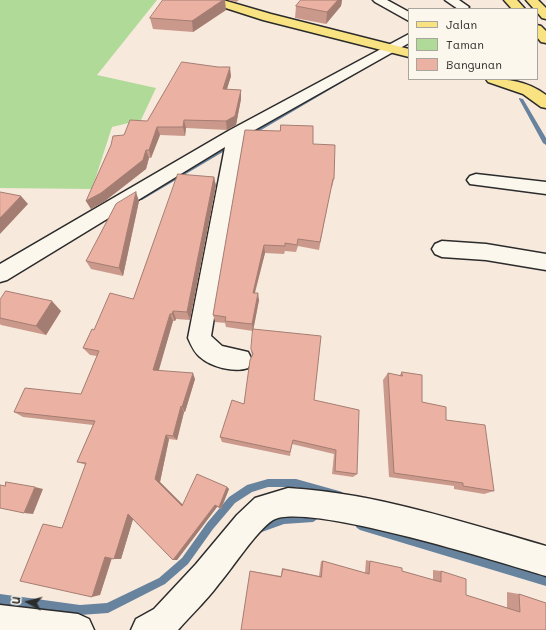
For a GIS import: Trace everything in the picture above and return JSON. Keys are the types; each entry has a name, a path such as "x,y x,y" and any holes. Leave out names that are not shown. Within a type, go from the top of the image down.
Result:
{"main road":[{"path":"211,0 280,20 392,48 408,54"},
{"path":"510,0 518,8"},
{"path":"532,0 546,15"},
{"path":"538,30 546,39"},
{"path":"496,80 526,89 539,96 546,104"}],"street":[{"path":"379,0 408,16"},
{"path":"451,0 461,8"},
{"path":"0,274 236,134 408,39"},
{"path":"236,134 229,178 210,270 200,338 204,347 218,356 240,360"},
{"path":"476,180 546,188"},
{"path":"442,249 486,252 546,262"},
{"path":"147,630 165,620 207,575 247,525 266,508 288,502 320,504 377,515 464,537 546,561"},
{"path":"0,621 78,630"}],"green space":[{"path":"0,0 157,0 97,75 156,88 141,120 112,127 92,189 0,188"}],"building":[{"path":"163,0 223,0 192,21 150,18"},
{"path":"301,0 338,0 327,12 296,6"},
{"path":"182,62 218,67 230,67 223,89 241,90 235,116 226,121 184,120 183,127 157,127 149,150 146,150 143,160 101,193 86,201 111,145 113,136 124,135 130,120 147,121"},
{"path":"281,125 313,126 313,144 335,145 334,179 320,242 298,239 297,245 285,243 285,246 264,245 253,293 258,293 252,324 225,321 226,317 213,315 245,130 280,131"},
{"path":"178,174 214,177 187,312 173,311 172,314 170,314 153,370 193,373 182,407 181,406 173,436 166,435 155,479 182,506 197,474 227,487 219,507 215,505 173,560 128,514 114,559 105,557 92,597 20,581 43,524 62,528 86,463 77,462 95,421 14,412 25,388 81,394 99,351 83,348 92,329 94,330 110,293 133,299"},
{"path":"0,192 21,196 0,218"},
{"path":"136,192 119,268 86,261 116,204"},
{"path":"6,291 52,301 36,326 0,318 0,300"},
{"path":"253,329 321,336 314,400 359,410 357,474 335,471 336,450 293,440 290,452 220,437 232,400 244,404 250,360 253,354 251,349"},
{"path":"402,372 422,375 422,402 446,407 446,420 485,425 494,491 463,486 463,483 394,473 388,373 402,376"},
{"path":"6,482 35,487 24,513 0,508 0,485 5,486"},
{"path":"323,561 369,574 370,561 402,568 402,571 441,582 441,571 466,579 466,595 520,612 519,594 546,603 546,630 241,630 250,571 281,577 283,569 321,577"}],"waterway":[{"path":"249,135 356,73"},
{"path":"521,99 546,143"},
{"path":"140,199 231,145"},
{"path":"0,599 80,610 108,608 162,581 185,561 210,526 232,500 250,488 268,483 296,483 339,495"},
{"path":"259,528 284,519 313,517"},
{"path":"360,525 546,581"}]}
